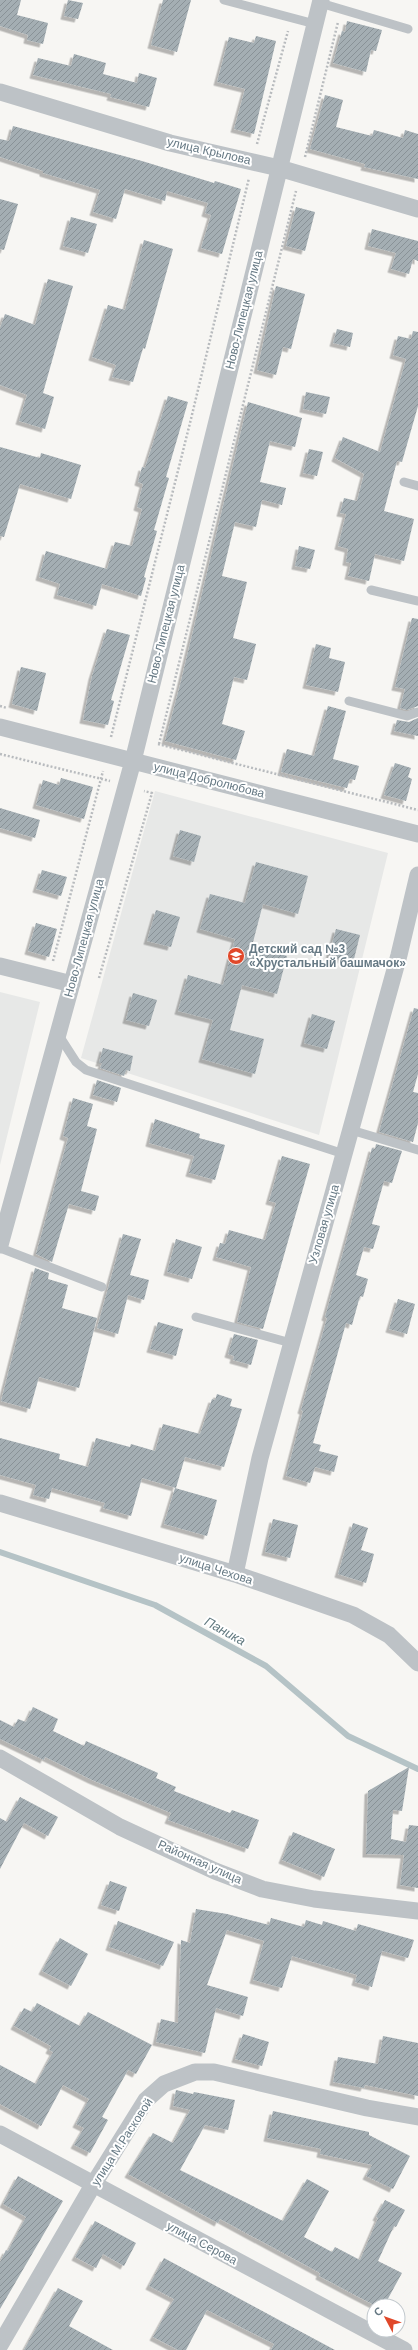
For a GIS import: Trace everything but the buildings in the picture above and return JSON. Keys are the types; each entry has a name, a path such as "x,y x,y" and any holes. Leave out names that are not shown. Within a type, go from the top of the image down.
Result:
{"street":[{"name":"Ново-Липецкая улица","path":"0,1247 133,761 320,1"},
{"name":"улица Крылова","path":"0,92 170,143 279,168 418,209"},
{"name":"улица Добролюбова","path":"0,726 418,834"},
{"name":"Узловая улица","path":"235,1574 260,1458 400,956 418,875"},
{"path":"0,966 72,984"},
{"name":"улица Чехова","path":"0,1503 235,1574 353,1615 389,1635 418,1663"},
{"name":"Районная улица","path":"0,1758 120,1828 215,1871 255,1886 314,1899 418,1911"},
{"name":"улица М.Расковой","path":"0,2345 93,2185 146,2100 164,2084 195,2072 214,2072 367,2108 418,2117"},
{"name":"улица Серова","path":"0,2134 404,2350"}],"lane":[{"path":"224,0 315,24"},
{"path":"320,1 408,29"},
{"path":"404,482 418,486"},
{"path":"371,590 418,601"},
{"path":"349,701 407,716 418,712"},
{"path":"58,1034 76,1062 86,1070 344,1154"},
{"path":"351,1130 418,1150"},
{"path":"0,1247 102,1287"},
{"path":"196,1317 291,1343"}],"path":[{"path":"159,744 342,9"},
{"path":"49,978 192,415 253,162 291,18"},
{"path":"0,706 15,710"},
{"path":"104,733 137,742 159,744 418,810"}],"shaded area":[{"name":"Детский сад №3 «Хрустальный башмачок»","path":"155,791 388,853 319,1135 81,1058"},
{"path":"0,992 40,1002 0,1165"}],"waterway":[{"name":"Паника","path":"0,1552 155,1605 266,1666 348,1736 418,1769"}],"place":[{"name":"Детский сад №3 «Хрустальный башмачок»","path":"236,956"}]}
